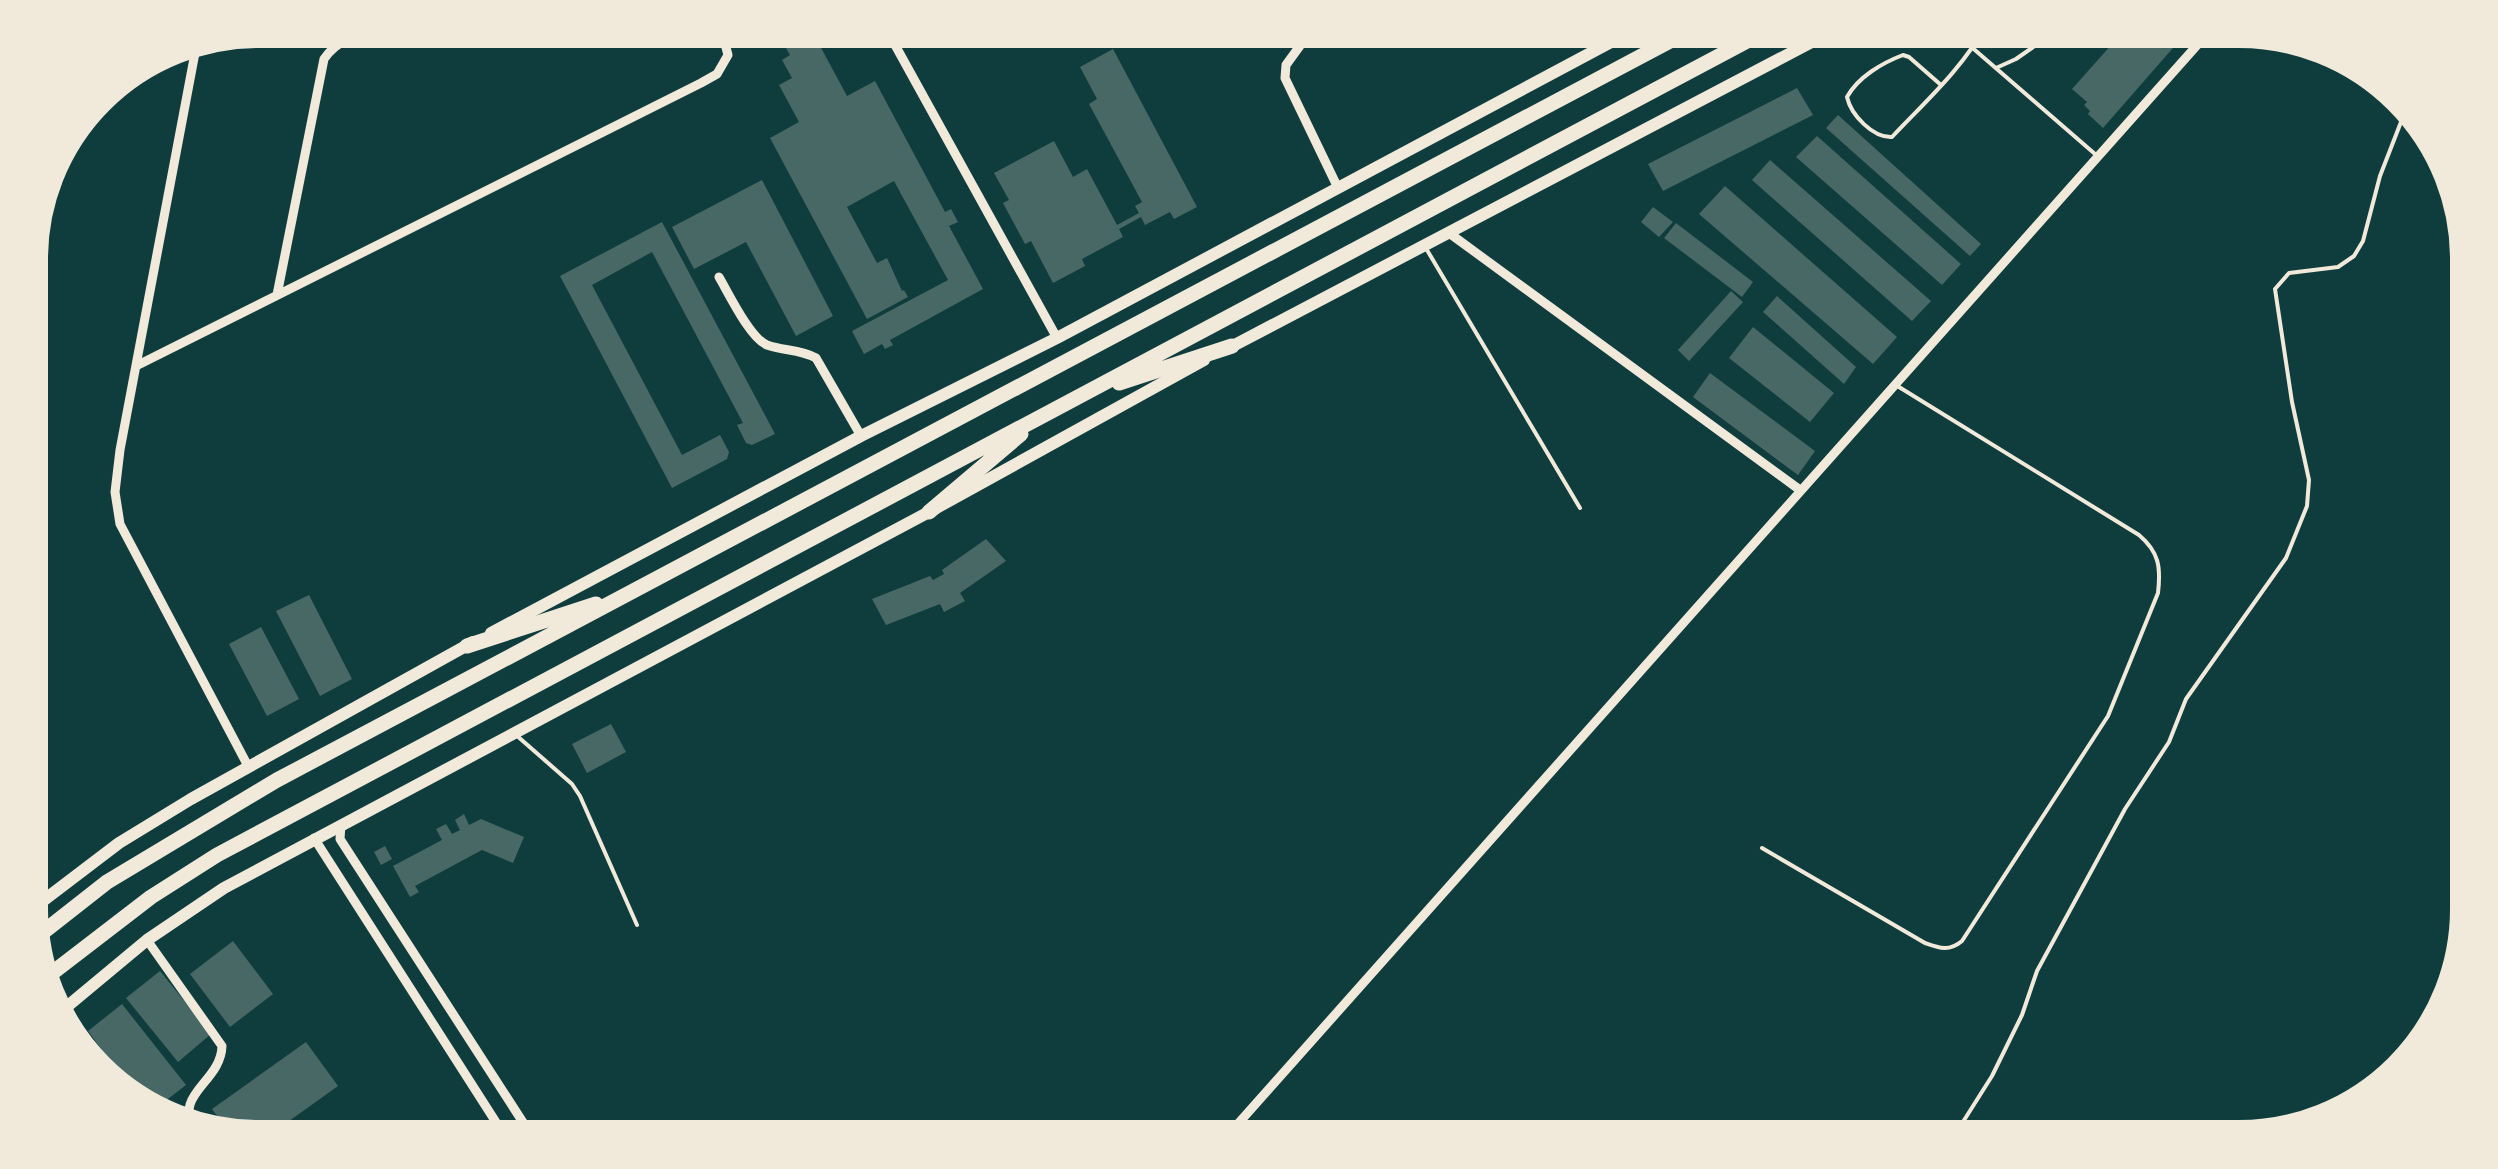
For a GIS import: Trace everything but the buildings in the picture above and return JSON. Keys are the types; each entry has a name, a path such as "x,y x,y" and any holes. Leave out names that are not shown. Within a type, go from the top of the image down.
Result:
{"highway":[{"path":"44,932 108,882 294,771 1668,42"},
{"path":"52,973 151,897 217,856 1745,42"},
{"path":"1077,397 1232,346"},
{"path":"929,512 1043,414"},
{"path":"468,646 638,590"}],"main road":[{"path":"42,901 119,844 248,766 861,436 1058,338 1611,42"},
{"path":"66,1007 147,940 224,888 314,838 929,512 1232,346 1812,42"}],"street":[{"path":"277,295 324,59 341,42"},
{"path":"136,366 701,84 717,74 728,55 725,42"},
{"path":"893,42 1058,338"},
{"path":"1303,42 1286,65 1284,78 1338,188"},
{"path":"1236,1126 2200,42"},
{"path":"195,52 115,492 120,524 248,766"},
{"path":"1449,233 1800,490"},
{"path":"719,278 764,344 816,358 861,436"},
{"path":"344,822 339,830 340,839 525,1126"},
{"path":"314,838 499,1126"},
{"path":"147,940 222,1046 222,1060 215,1073 198,1088 189,1104 190,1115"},
{"path":"484,1102 502,1090"}],"lane":[{"path":"1967,42 2099,157"},
{"path":"1941,85 1903,55 1875,69 1847,97 1853,114 1886,139 1892,137 1941,85 1977,42"},
{"path":"1996,68 2040,42"},
{"path":"1424,246 1580,508"},
{"path":"1762,848 1925,943 1954,948 1962,942 2108,716 2158,593 2157,556 2139,535 1895,384"},
{"path":"513,732 572,784 637,925"}],"path":[{"path":"1960,1126 2000,1062 2037,971 2125,810 2169,742 2186,699 2292,545 2309,498 2309,480 2292,402 2275,288 2289,274 2328,270 2354,256 2403,118"}]}
